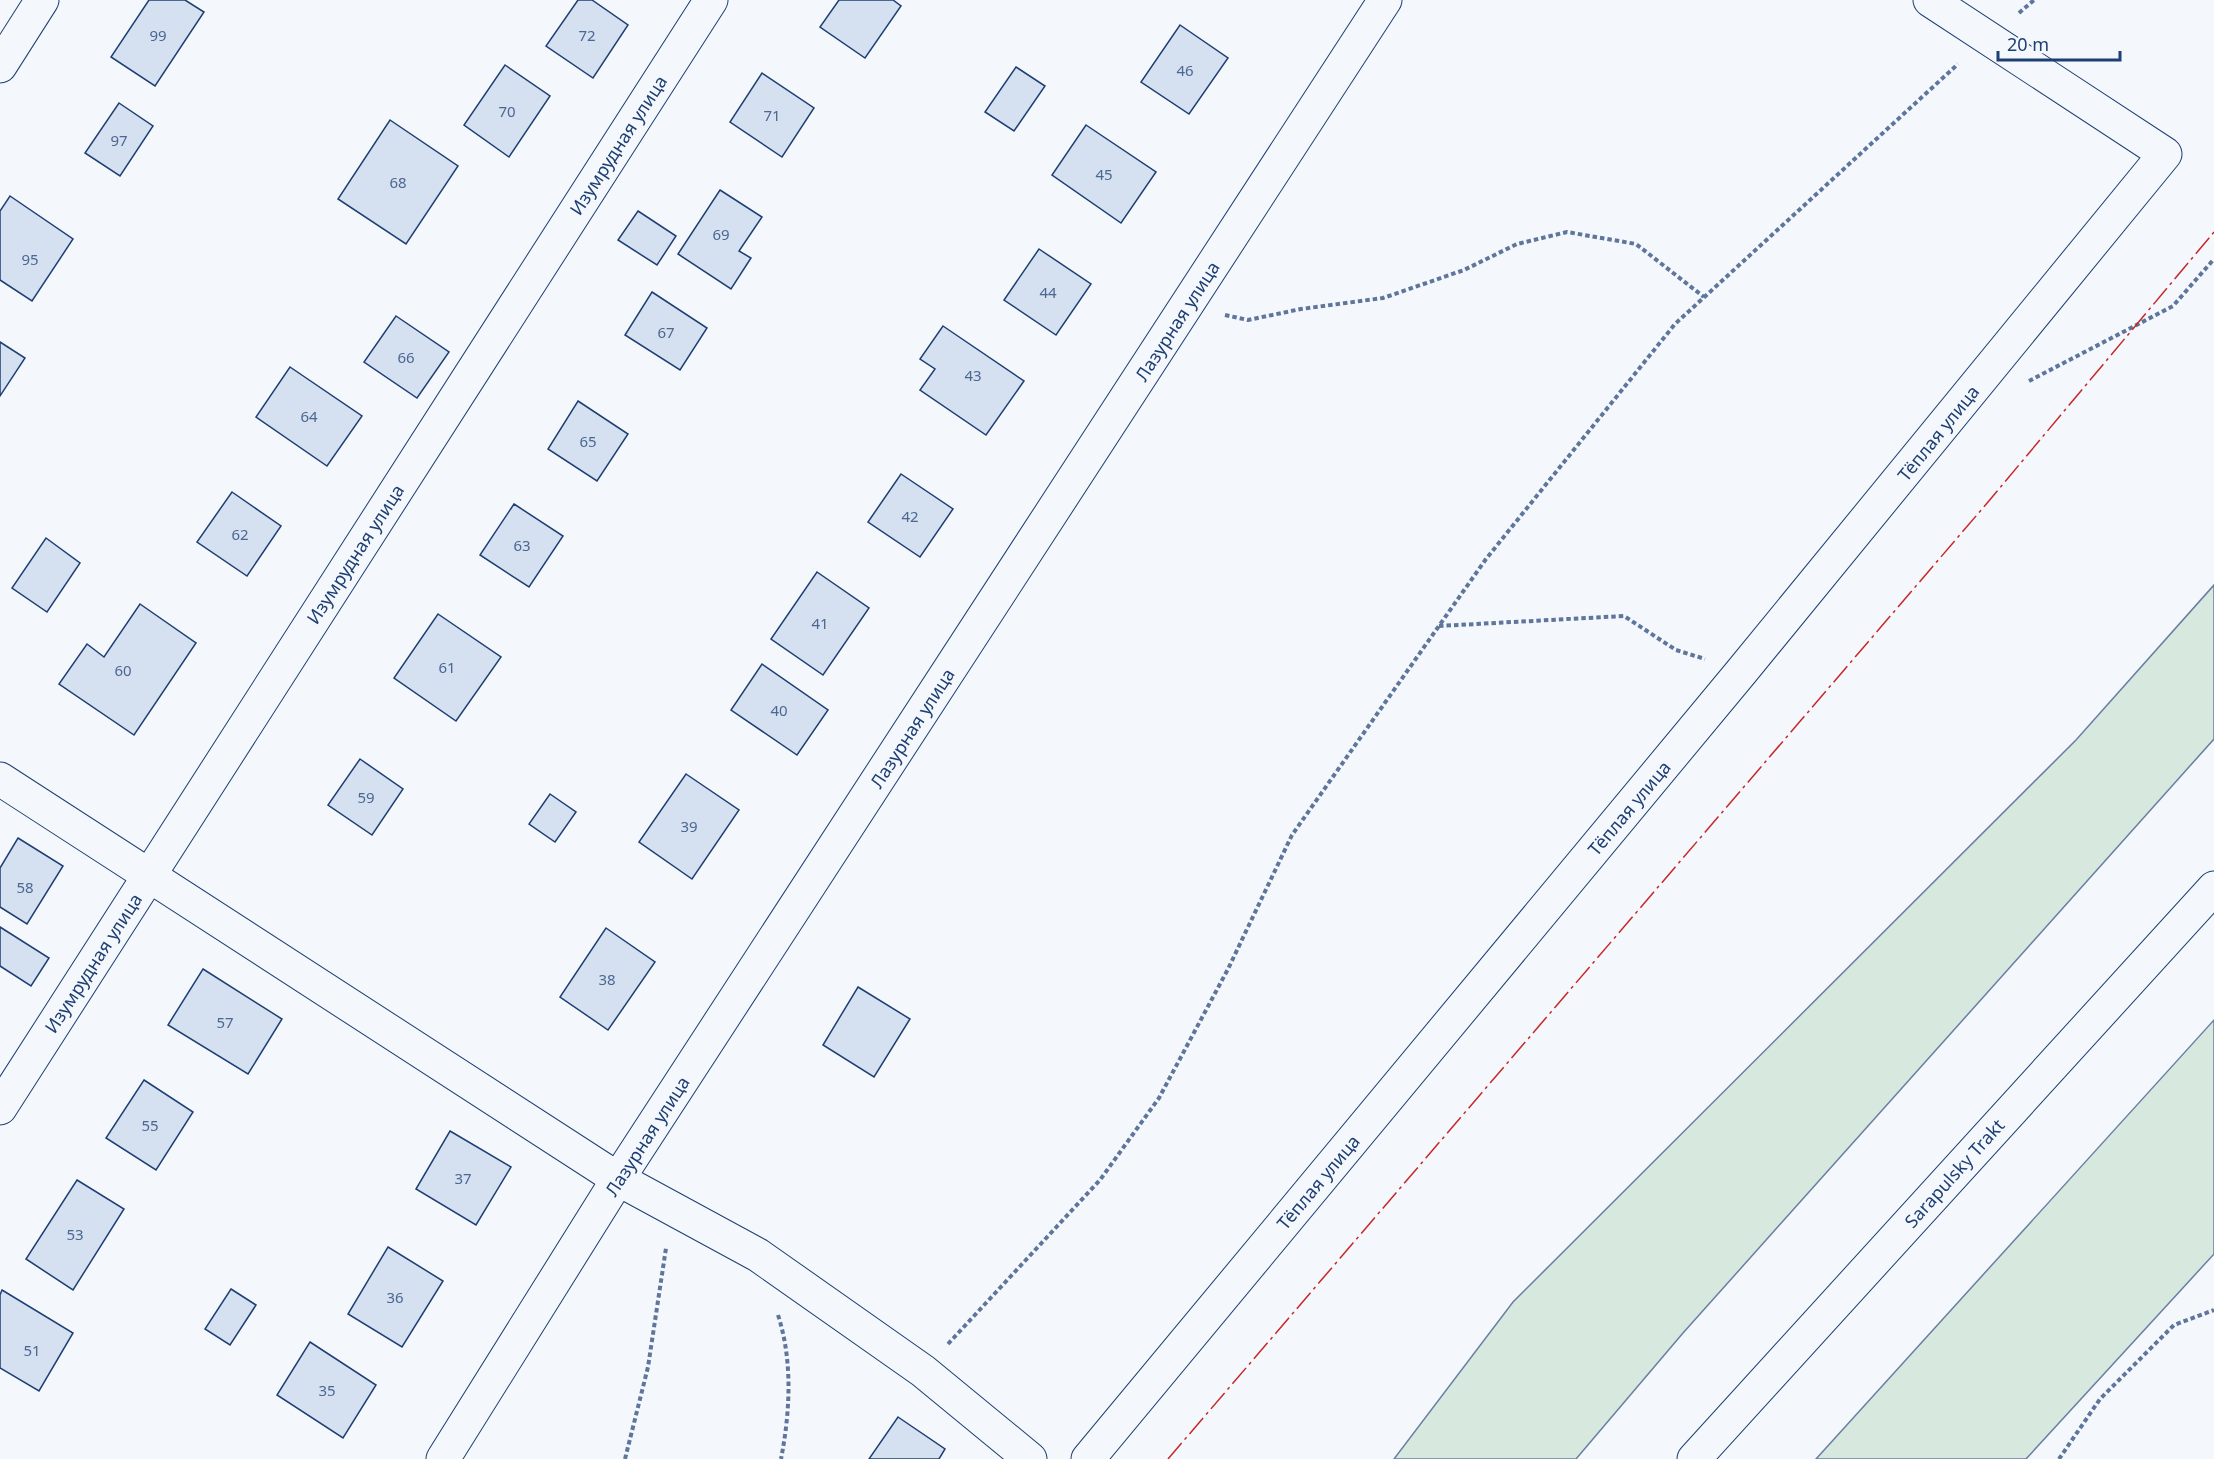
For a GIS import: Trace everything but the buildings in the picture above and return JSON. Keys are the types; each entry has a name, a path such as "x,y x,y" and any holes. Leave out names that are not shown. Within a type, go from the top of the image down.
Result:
{"street":[{"path":"0,66 42,0"},
{"name":"Изумрудная улица","path":"0,1108 711,0"},
{"name":"Лазурная улица","path":"442,1459 618,1179 1385,0"},
{"path":"1930,0 1988,38"},
{"name":"Тёплая улица","path":"1088,1459 1742,671 2165,154 1988,38"},
{"path":"0,779 618,1179 758,1255 923,1371 1030,1459"},
{"name":"Sarapulsky Trakt","path":"1694,1459 2214,888"}],"path":[{"path":"923,1371 1100,1180 1159,1098 1228,969 1292,836 1486,559 1675,324 1988,38 2034,0"},
{"path":"1187,306 1248,320 1300,309 1383,297 1464,270 1517,244 1567,232 1636,244 1704,297"},
{"path":"2027,382 2173,306 2214,259"},
{"path":"1439,626 1624,616 1676,650 1742,671"},
{"path":"625,1459 648,1367 666,1250 666,1205"},
{"path":"776,1309 786,1341 788,1425 781,1459"},
{"path":"2059,1459 2100,1399 2174,1325 2214,1310"}],"shaded area":[{"path":"2214,585 2214,739 1683,1333 1576,1459 1394,1459 1513,1302 2076,740"},
{"path":"2214,1020 2214,1254 2026,1459 1816,1459"}],"power":[{"path":"1168,1459 1988,502 2214,232"}]}
